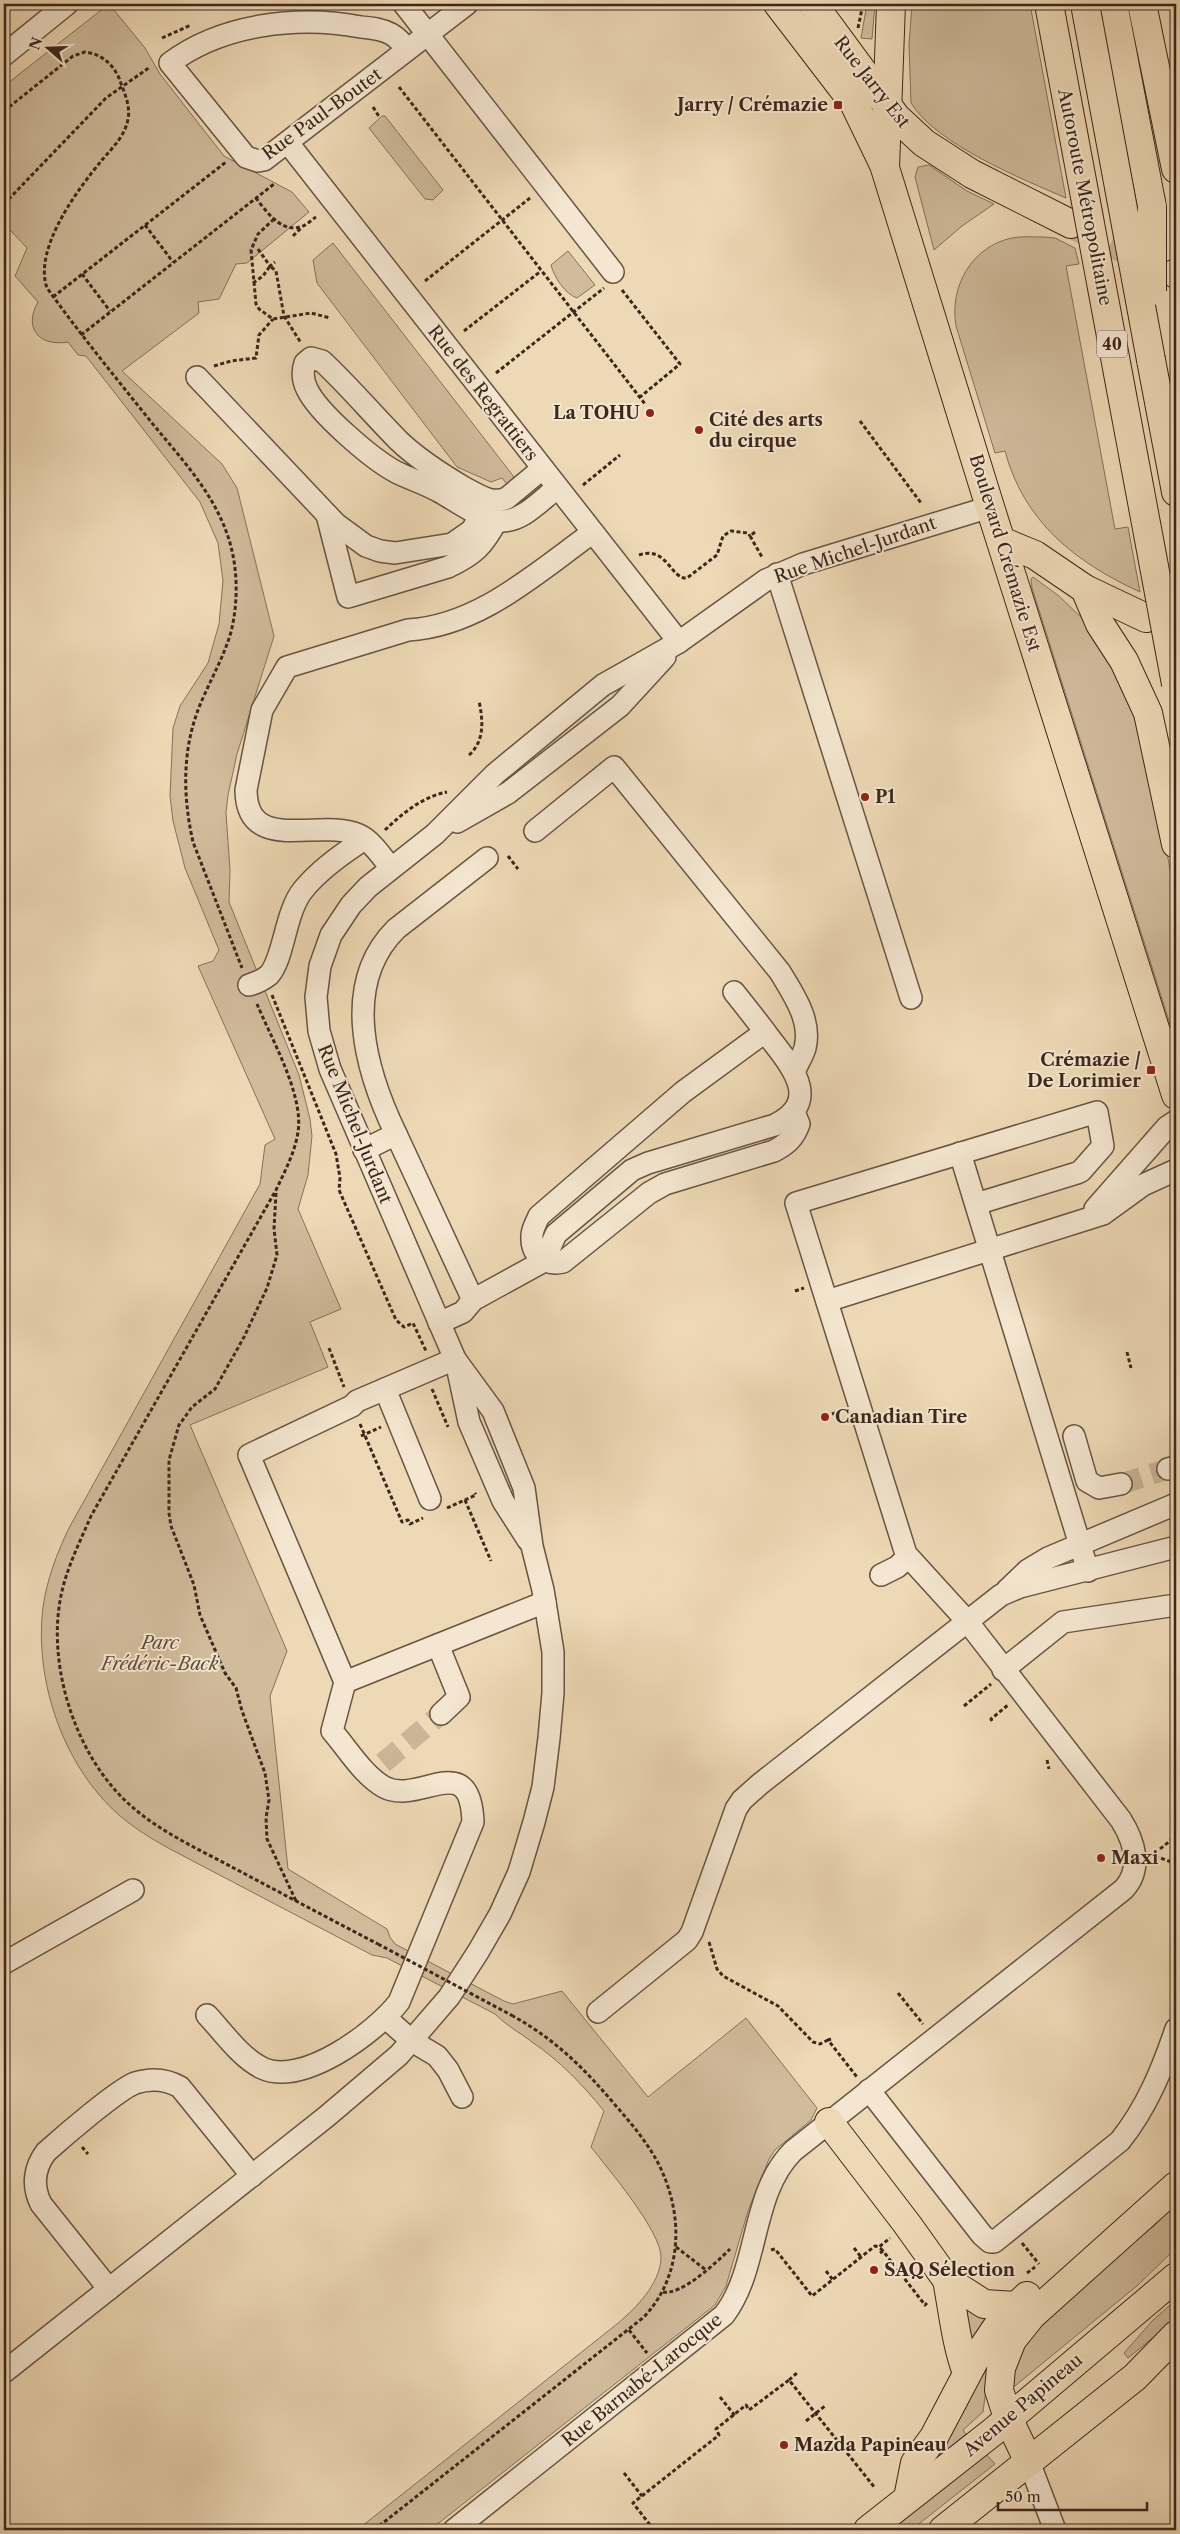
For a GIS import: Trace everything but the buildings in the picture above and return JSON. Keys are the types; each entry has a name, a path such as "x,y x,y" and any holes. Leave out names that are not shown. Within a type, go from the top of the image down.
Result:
{"main road":[{"name":"Rue Jarry Est","path":"778,4 854,103 886,168"},
{"name":"Boulevard Crémazie Est","path":"892,4 886,168 990,507 1176,1095"},
{"name":"Autoroute Métropolitaine","path":"1049,4 1176,684"},
{"name":"Autoroute Métropolitaine","path":"1085,4 1176,492"},
{"path":"1114,4 1152,207 1151,360"},
{"path":"1142,4 1168,98 1176,169"},
{"name":"Rue Jarry Est","path":"823,8 889,108 909,131 953,164 1071,224"},
{"path":"1001,541 1035,555 1085,589 1146,618"},
{"path":"1085,589 1100,624 1124,661 1148,713 1176,844"},
{"path":"829,2122 907,2224 958,2335 958,2350 967,2373"},
{"path":"1029,2462 1008,2418 998,2382 1005,2354 1012,2340 1032,2315 1113,2241 1154,2208 1176,2186"},
{"path":"908,2498 915,2463 934,2437 985,2342 1016,2306 1053,2276 1113,2241"},
{"name":"Avenue Papineau","path":"868,2530 1008,2418 1176,2277"},
{"path":"938,2290 984,2304 1016,2306"},
{"path":"943,2530 1135,2378 1176,2334"},
{"path":"1135,2378 1176,2362"}],"street":[{"path":"4,54 67,4"},
{"path":"404,4 546,186 614,281"},
{"name":"Rue Paul-Boutet","path":"162,64 246,157 258,161 264,160 468,4"},
{"path":"162,64 216,38 255,28 295,23 344,23 380,30 390,34 408,50"},
{"name":"Rue des Regrattiers","path":"288,143 556,488 679,642"},
{"path":"489,511 400,442 322,361 311,358 304,364 303,370 307,390 320,407 349,436 394,471 489,511 519,517 556,488"},
{"path":"197,377 327,515 353,538 380,552 395,554 452,544 467,536 489,511 542,470"},
{"name":"Rue Michel-Jurdant","path":"4,2372 373,2078 412,2041 449,1998 478,1952 506,1900 529,1840 543,1787 552,1711 553,1652 545,1602 532,1546 503,1501 468,1422 455,1359 341,1099 323,1047 316,1012 317,983 324,951 340,918 368,887 435,834 495,774 603,686 679,642 735,600 777,574 990,507"},
{"path":"327,515 348,597 448,567 462,560 481,547 489,511"},
{"path":"391,868 365,839 354,833 338,830 270,828 262,826 251,816 246,801 246,790 259,720 265,702 287,667 408,630 440,625 467,616 496,601 592,533"},
{"path":"777,574 911,998"},
{"name":"Rue Michel-Jurdant","path":"435,834 508,793 538,771 620,706 679,642"},
{"path":"524,750 528,765 538,771"},
{"path":"535,831 614,767 780,972 804,1016 805,1048 794,1070"},
{"path":"257,981 273,969 291,912 302,891 323,871 365,839"},
{"path":"472,1300 380,1100 365,1048 363,1028 365,999 372,964 386,940 396,929 488,858"},
{"path":"439,1323 463,1312 472,1300 544,1261 556,1234 632,1170 648,1163 776,1125 794,1112 800,1091 794,1070 734,992"},
{"path":"765,1032 683,1092 539,1216 533,1227 532,1239 534,1249 544,1261 554,1264 563,1262 650,1193 665,1184 774,1151 788,1142 795,1134 799,1124 794,1112"},
{"path":"881,1575 897,1567 908,1557 897,1530 796,1204 1097,1112 1103,1146 1081,1171 976,1204"},
{"path":"1073,1224 1102,1202 1167,1127 1176,1121"},
{"path":"364,1150 396,1134"},
{"path":"960,1153 1088,1570"},
{"path":"827,1301 1103,1214 1143,1185 1176,1170"},
{"path":"207,2015 248,2059 262,2068 277,2073 295,2072 315,2065 368,2034 386,2018 399,2002 473,1822 472,1806 466,1791 456,1784 443,1782 407,1792 384,1787 332,1731 344,1682 248,1455 385,1389 431,1379 455,1359"},
{"path":"385,1389 430,1499"},
{"path":"1074,1436 1087,1480 1099,1488 1122,1484"},
{"path":"598,2012 686,1940 692,1932 726,1835 742,1800 1001,1595 1033,1566 1176,1504"},
{"path":"1001,1595 1020,1587 1176,1547"},
{"name":"Rue Barnabé-Larocque","path":"454,2530 724,2315 740,2284 778,2169 793,2151 829,2122 864,2085 1124,1889 1133,1874 1134,1846 1124,1824 998,1676 967,1622 908,1557"},
{"path":"344,1682 545,1602"},
{"path":"998,1676 1063,1622 1176,1604"},
{"path":"438,1645 459,1697 441,1714"},
{"path":"4,1963 133,1890"},
{"path":"386,2018 412,2041 437,2056 448,2070 462,2097"},
{"path":"864,2085 980,2233 990,2242 994,2242 1120,2141 1135,2122 1154,2088 1176,2029"},
{"path":"109,2289 40,2204 36,2191 35,2177 39,2164 46,2152 121,2092 134,2084 147,2080 171,2082 180,2087 252,2176"},
{"path":"1029,2462 1040,2486 1055,2530"}],"path":[{"path":"858,29 863,4"},
{"path":"4,111 73,56 85,52 108,60 122,86 129,111 125,131 72,201 50,244 44,263 44,280 53,297 81,335 203,488 227,533 237,585 233,620 225,651 194,721 184,773 188,821 193,842 336,1154 340,1178 339,1190 396,1320 404,1327 413,1323 428,1354 431,1379"},
{"path":"4,204 106,98 122,86 162,64"},
{"path":"398,87 645,404"},
{"path":"373,107 380,118"},
{"path":"53,297 226,161"},
{"name":"Rue Paul-Boutet","path":"81,335 274,184"},
{"path":"425,281 546,186"},
{"path":"256,198 274,218 292,227 302,227"},
{"path":"292,236 316,217"},
{"path":"273,319 259,310 250,258 253,241 274,218"},
{"path":"145,225 173,262"},
{"path":"258,249 276,271 284,316 311,358"},
{"path":"253,283 263,276 275,262"},
{"path":"464,331 541,270"},
{"path":"82,274 110,311"},
{"path":"496,373 614,281 680,364 640,397"},
{"path":"554,287 560,283"},
{"path":"219,363 256,358 259,335 273,319 311,312 330,318"},
{"path":"860,421 922,503"},
{"path":"583,484 620,456"},
{"path":"639,556 647,554 662,557 678,575 687,578 717,555 723,536 731,531 748,533 762,557"},
{"path":"750,536 755,532"},
{"path":"469,755 476,746 482,731 479,702"},
{"path":"257,981 296,1096 298,1112 295,1145 276,1190 92,1516 67,1572 57,1625 61,1679 74,1719 96,1762 129,1804 149,1820 181,1840 513,2016 574,2058 648,2146 657,2161 672,2197 676,2218 676,2247 663,2292 655,2306 629,2330 374,2530"},
{"path":"276,1190 274,1229 277,1255 267,1288 224,1375 214,1389 192,1407 179,1425 169,1460 169,1514 171,1526 194,1585 200,1615 225,1673 236,1688 242,1711 265,1773 269,1800 266,1818 267,1839 296,1901"},
{"path":"795,1291 804,1288"},
{"path":"329,1348 346,1392"},
{"path":"1127,1352 1132,1368"},
{"path":"832,1414 840,1411"},
{"path":"361,1436 375,1430"},
{"path":"465,1500 491,1561"},
{"path":"964,1706 998,1676"},
{"path":"992,1721 991,1719 1011,1702"},
{"path":"1175,1861 1152,1856 1176,1836"},
{"path":"1176,1841 1176,1867"},
{"path":"714,1957 717,1968 723,1976 778,2006 813,2042 820,2044 829,2039 864,2085"},
{"path":"898,1993 925,2027"},
{"path":"775,2249 812,2296 875,2246 879,2247 897,2233"},
{"path":"676,2247 706,2270"},
{"path":"879,2247 924,2305 938,2290"},
{"path":"854,2248 861,2257"},
{"path":"1028,2250 1039,2264"},
{"path":"826,2271 833,2280"},
{"path":"629,2330 650,2358"},
{"path":"654,2530 633,2503 720,2435 716,2430 746,2405 749,2410 798,2372"},
{"path":"789,2380 875,2488"},
{"path":"720,2397 735,2416"},
{"path":"806,2421 825,2406"},
{"path":"843,2448 853,2440"},
{"path":"624,2473 642,2496"}],"green space":[{"name":"Parc Frédéric-Back","path":"109,4 145,48 160,74 224,156 292,192 309,212 247,263 236,264 219,299 198,302 199,313 122,371 222,464 237,488 274,636 237,754 228,795 226,813 230,870 229,902 299,1075 310,1119 312,1136 308,1175 298,1209 341,1309 310,1322 328,1367 190,1425 287,1651 270,1696 288,1869 387,1929 395,1944 504,2001 513,2004 562,1991 648,2097 746,2018 817,2108 811,2120 775,2150 769,2159 748,2211 726,2286 715,2305 430,2530 357,2530 617,2324 646,2295 660,2268 659,2247 644,2217 591,2147 604,2111 562,2065 495,2014 387,1958 372,1955 170,1849 125,1820 99,1795 82,1772 68,1747 48,1692 43,1663 41,1635 43,1607 50,1576 65,1537 260,1184 265,1145 275,1139 198,966 213,961 219,950 185,868 173,821 170,796 173,728 180,706 208,663 219,624 223,581 218,543 200,502 86,356 78,355 68,342 49,342 36,334 32,320 38,302 15,276 27,248 10,230 4,236 4,86"},
{"path":"867,4 875,4 872,39 861,38"},
{"path":"912,4 1030,4 1066,198 981,159 959,146 923,118 911,103 909,45"},
{"path":"382,116 385,116 443,190 433,200 425,199 369,128"},
{"path":"929,165 967,191 994,204 962,226 934,250 915,177 918,167"},
{"path":"1016,237 1055,238 1075,248 1079,264 1066,266 1115,529 1128,527 1140,592 1094,567 1074,553 1055,537 1025,499 1005,451 995,453 956,326 956,297 966,270 975,259 998,242"},
{"path":"333,243 514,477 510,488 502,478 491,482 457,467 317,283 313,260"},
{"path":"568,251 595,285 577,298 568,293 555,275 551,265"},
{"path":"1033,577 1059,596 1085,621 1132,696 1163,831 1176,902 1176,1043 1032,588 1031,579"},
{"path":"1176,2204 1176,2248 1138,2285 1010,2390 1020,2341 1093,2273 1154,2226"},
{"path":"1176,2300 1176,2319 1128,2358 1124,2353 1153,2320"},
{"path":"964,2304 990,2316 976,2342 967,2340"},
{"path":"990,2360 983,2412 963,2430 966,2434 924,2468"},
{"path":"986,2454 995,2464 911,2530 890,2530"}],"tunnel":[{"path":"1073,225 1149,261"},
{"path":"1121,1484 1168,1469"},
{"path":"383,1763 441,1714"}],"place":[{"name":"Jarry / Crémazie","path":"838,105"},
{"name":"La TOHU","path":"650,413"},
{"name":"Cité des arts du cirque","path":"699,430"},
{"name":"P1","path":"865,797"},
{"name":"Crémazie / De Lorimier","path":"1151,1070"},
{"name":"Canadian Tire","path":"825,1417"},
{"name":"Maxi","path":"1101,1858"},
{"name":"SAQ Sélection","path":"874,2270"},
{"name":"Mazda Papineau","path":"784,2445"}]}
